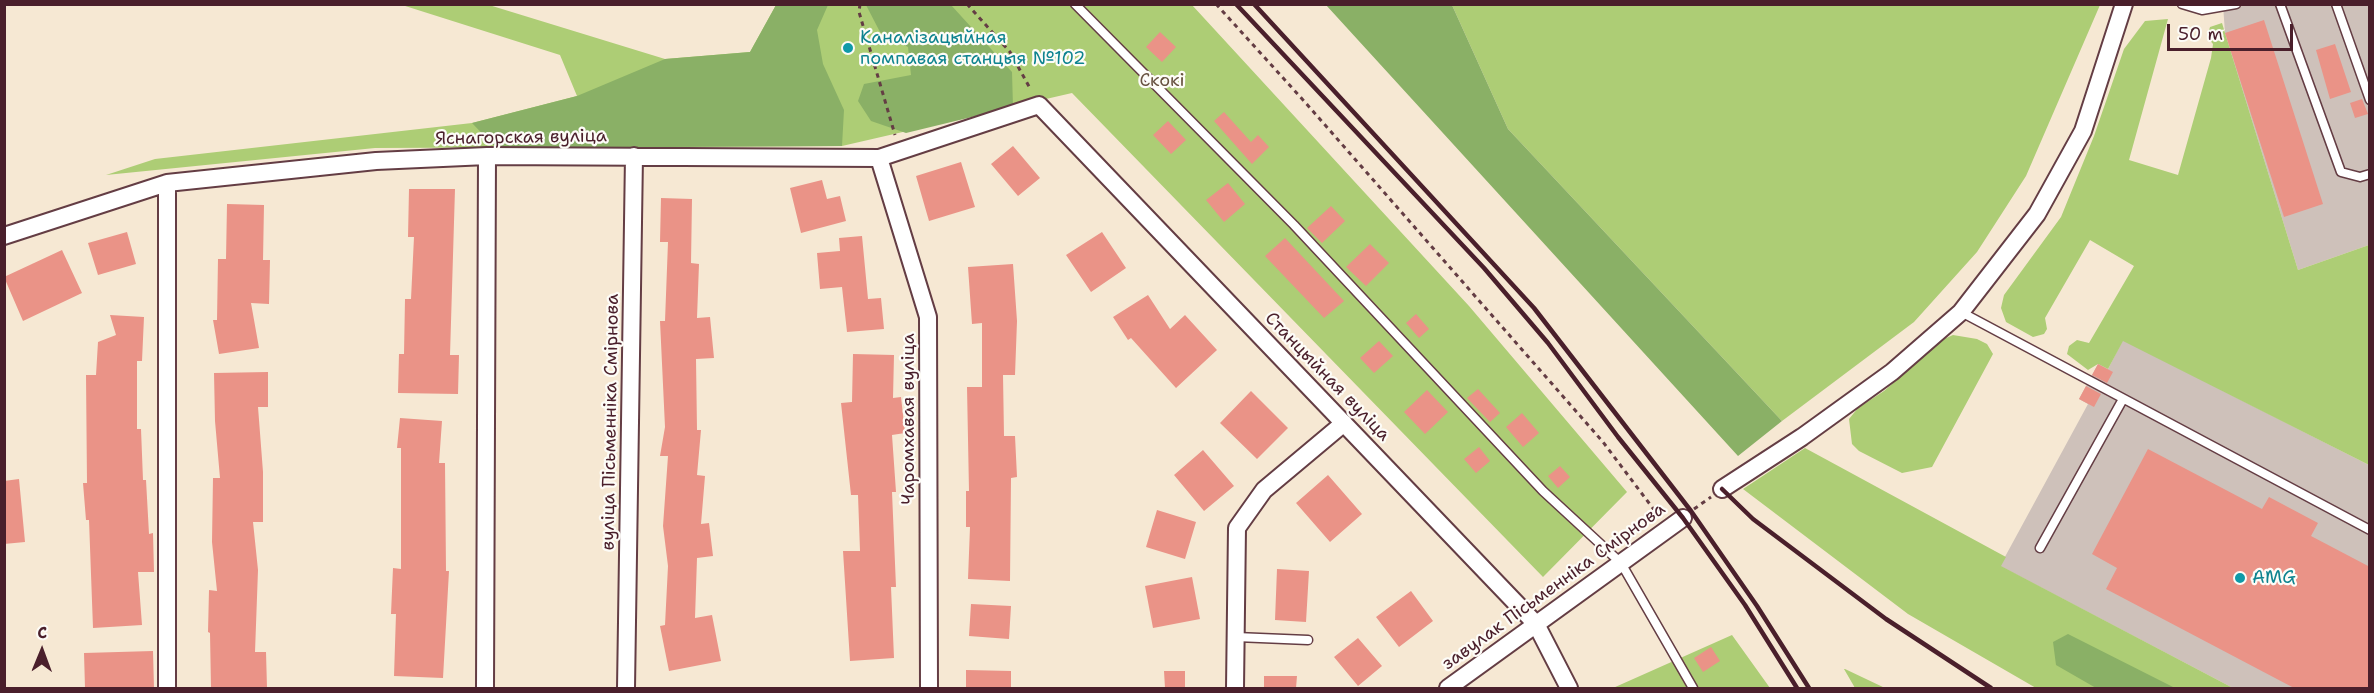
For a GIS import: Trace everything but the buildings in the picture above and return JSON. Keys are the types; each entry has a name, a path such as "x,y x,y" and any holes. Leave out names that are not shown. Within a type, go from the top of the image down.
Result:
{"street":[{"path":"1722,489 1802,437 1892,372 1961,312 2037,214 2083,131 2124,4"},
{"name":"Яснагорская вуліца","path":"4,236 167,183 376,161 487,156 879,158 1039,105"},
{"name":"Станцыйная вуліца","path":"1039,105 1536,624 1569,688"},
{"path":"485,688 487,156"},
{"name":"вуліца Пісьменніка Смірнова","path":"626,688 634,156"},
{"name":"Чаромхавая вуліца","path":"879,158 928,317 929,688"},
{"path":"167,183 167,688"},
{"path":"1235,688 1237,528 1264,490 1344,423"},
{"name":"завулак Пісьменніка Смірнова","path":"1448,688 1683,518"}],"lane":[{"path":"1075,4 1294,225 1544,491 1621,563 1693,688"},
{"path":"2182,4 2202,10 2236,4"},
{"path":"2280,4 2341,172 2360,177 2370,174"},
{"path":"2336,4 2370,100"},
{"path":"1961,312 2370,530"},
{"path":"2040,548 2123,399"},
{"path":"1236,637 1308,640"}],"path":[{"path":"860,4 859,12 883,85 899,151"},
{"path":"967,4 1010,52 1039,105"},
{"path":"1216,4 1603,442 1668,529"},
{"path":"1683,518 1722,489"}],"shaded area":[{"path":"2223,5 2369,5 2369,245 2298,270 2225,33"},
{"path":"2123,340 2369,465 2369,688 2233,688 2000,566 2088,404 2079,399 2098,364 2108,369"}],"green space":[{"name":"Скокі","path":"402,5 489,5 665,59 750,52 776,5 1192,5 1469,306 1627,492 1543,577 1072,93 842,146 375,148 106,175 155,159 472,123 577,96 560,55"},
{"path":"776,5 828,5 817,30 823,64 844,110 842,146 496,148 472,123 577,96 665,59 750,52"},
{"path":"866,5 951,5 1012,72 1013,107 906,133 871,121 858,101 864,84 911,75 908,47 880,32"},
{"path":"1326,5 1452,5 1508,129 1782,421 1738,456"},
{"path":"1452,5 2100,5 2026,176 1977,252 1914,322 1782,421 1508,129"},
{"path":"2168,19 2129,160 2178,175 2211,58 2213,44 2207,37 2210,27 2222,23 2298,270 2369,245 2369,465 2123,341 2108,369 2098,364 2088,370 2067,354 2069,346 2077,340 2089,343 2134,266 2090,240 2045,318 2047,329 2044,334 2033,337 2006,322 2001,308 2004,295 2061,217 2094,136 2124,49 2145,21"},
{"path":"1953,335 1977,339 1987,344 1993,354 1932,467 1902,473 1859,451 1852,444 1849,419 1858,408 1884,391 1944,339"},
{"path":"1805,448 2006,557 2001,566 2233,688 2036,688 1908,614 1743,489"},
{"path":"2068,634 2175,688 2096,688 2056,665 2053,642"},
{"path":"1732,635 1770,688 1613,688"},
{"path":"1845,669 1885,688 1855,688"}],"railway":[{"path":"1236,4 1484,268 1548,343 1618,437 1683,518 1745,605 1797,688"},
{"path":"1254,4 1534,308 1691,511 1757,606 1809,688"},
{"path":"1722,489 1753,519 1886,619 1991,688"}],"place":[{"name":"Каналізацыйная помпавая станцыя №102","path":"848,48"},
{"name":"AMG","path":"2240,578"}]}
